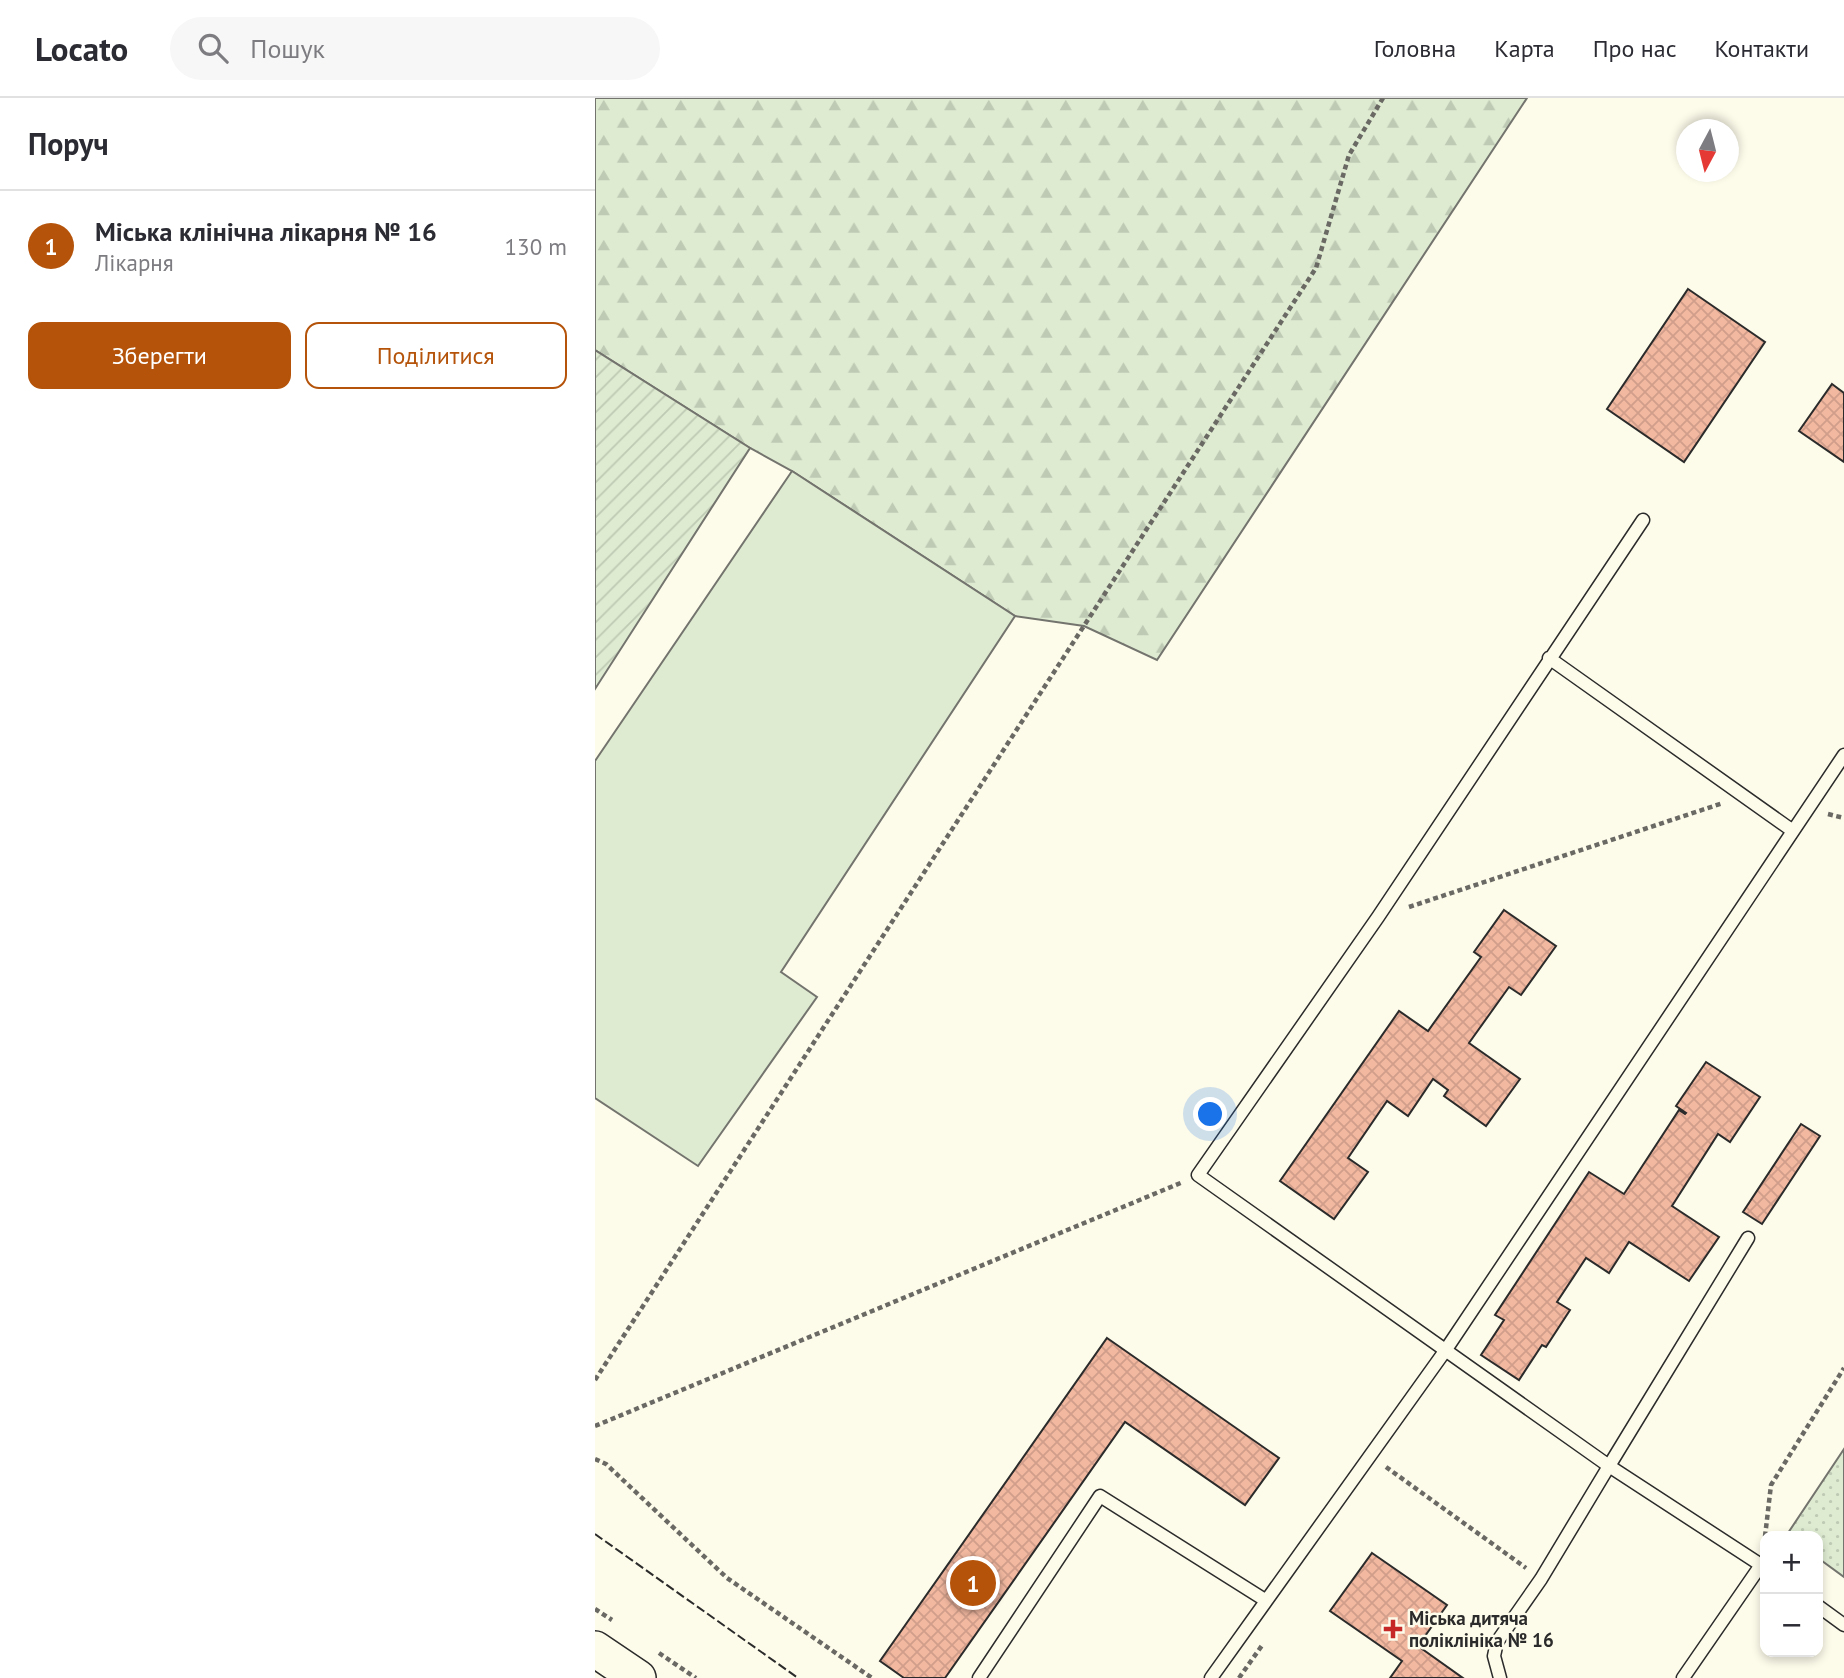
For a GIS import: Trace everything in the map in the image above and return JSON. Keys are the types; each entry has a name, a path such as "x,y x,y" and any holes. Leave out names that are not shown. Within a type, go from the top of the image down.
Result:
{"street":[{"path":"595,1649 638,1678"}],"lane":[{"path":"1643,520 1378,917 1198,1175 1609,1466 1760,1565"},
{"path":"1549,658 1793,831"},
{"path":"1211,1678 1445,1351 1844,755"},
{"path":"1500,1678 1494,1656 1497,1642 1541,1579 1748,1238"},
{"path":"979,1678 1100,1496 1265,1600"},
{"path":"1683,1678 1760,1571"},
{"path":"1823,1610 1844,1625"}],"path":[{"path":"595,1380 1316,268 1349,155 1383,98"},
{"path":"1378,917 1743,796"},
{"path":"595,1426 1198,1175"},
{"path":"1766,1531 1770,1485 1844,1368"},
{"path":"595,1460 607,1464 727,1578 872,1678"},
{"path":"1378,1478 1386,1467 1541,1579"},
{"path":"1240,1678 1270,1634"}],"green space":[{"path":"595,98 1527,98 1157,660 1084,626 1015,616 792,471 750,448 595,350"},
{"path":"595,350 750,448 595,689"},
{"path":"792,471 1015,616 781,972 817,997 698,1166 595,1098 595,761"},
{"path":"1844,1449 1844,1577 1823,1562 1823,1531 1789,1531"}],"building":[{"path":"1688,289 1765,342 1684,462 1607,409"},
{"path":"1832,384 1844,393 1844,462 1799,431"},
{"path":"1504,910 1556,946 1521,995 1509,987 1469,1043 1520,1079 1486,1126 1444,1096 1448,1090 1433,1079 1408,1116 1387,1101 1348,1158 1368,1172 1334,1219 1280,1181 1399,1011 1428,1031 1481,957 1474,952"},
{"path":"1706,1062 1760,1097 1730,1142 1718,1134 1672,1206 1719,1237 1689,1281 1629,1242 1609,1273 1586,1258 1557,1302 1570,1310 1546,1347 1542,1345 1519,1380 1481,1355 1504,1320 1495,1315 1589,1172 1624,1194 1679,1110 1686,1113 1676,1106"},
{"path":"1801,1124 1820,1136 1762,1224 1743,1212"},
{"path":"1107,1338 1279,1458 1245,1505 1125,1422 945,1678 904,1678 880,1661"},
{"name":"Міська дитяча поліклініка № 16","path":"1372,1553 1447,1605 1418,1646 1463,1678 1390,1678 1402,1661 1330,1611"}],"fence":[{"path":"595,1534 798,1678"}],"place":[{"name":"Міська клінічна лікарня № 16","path":"973,1583"},
{"name":"Міська дитяча поліклініка № 16","path":"1393,1629"}]}
